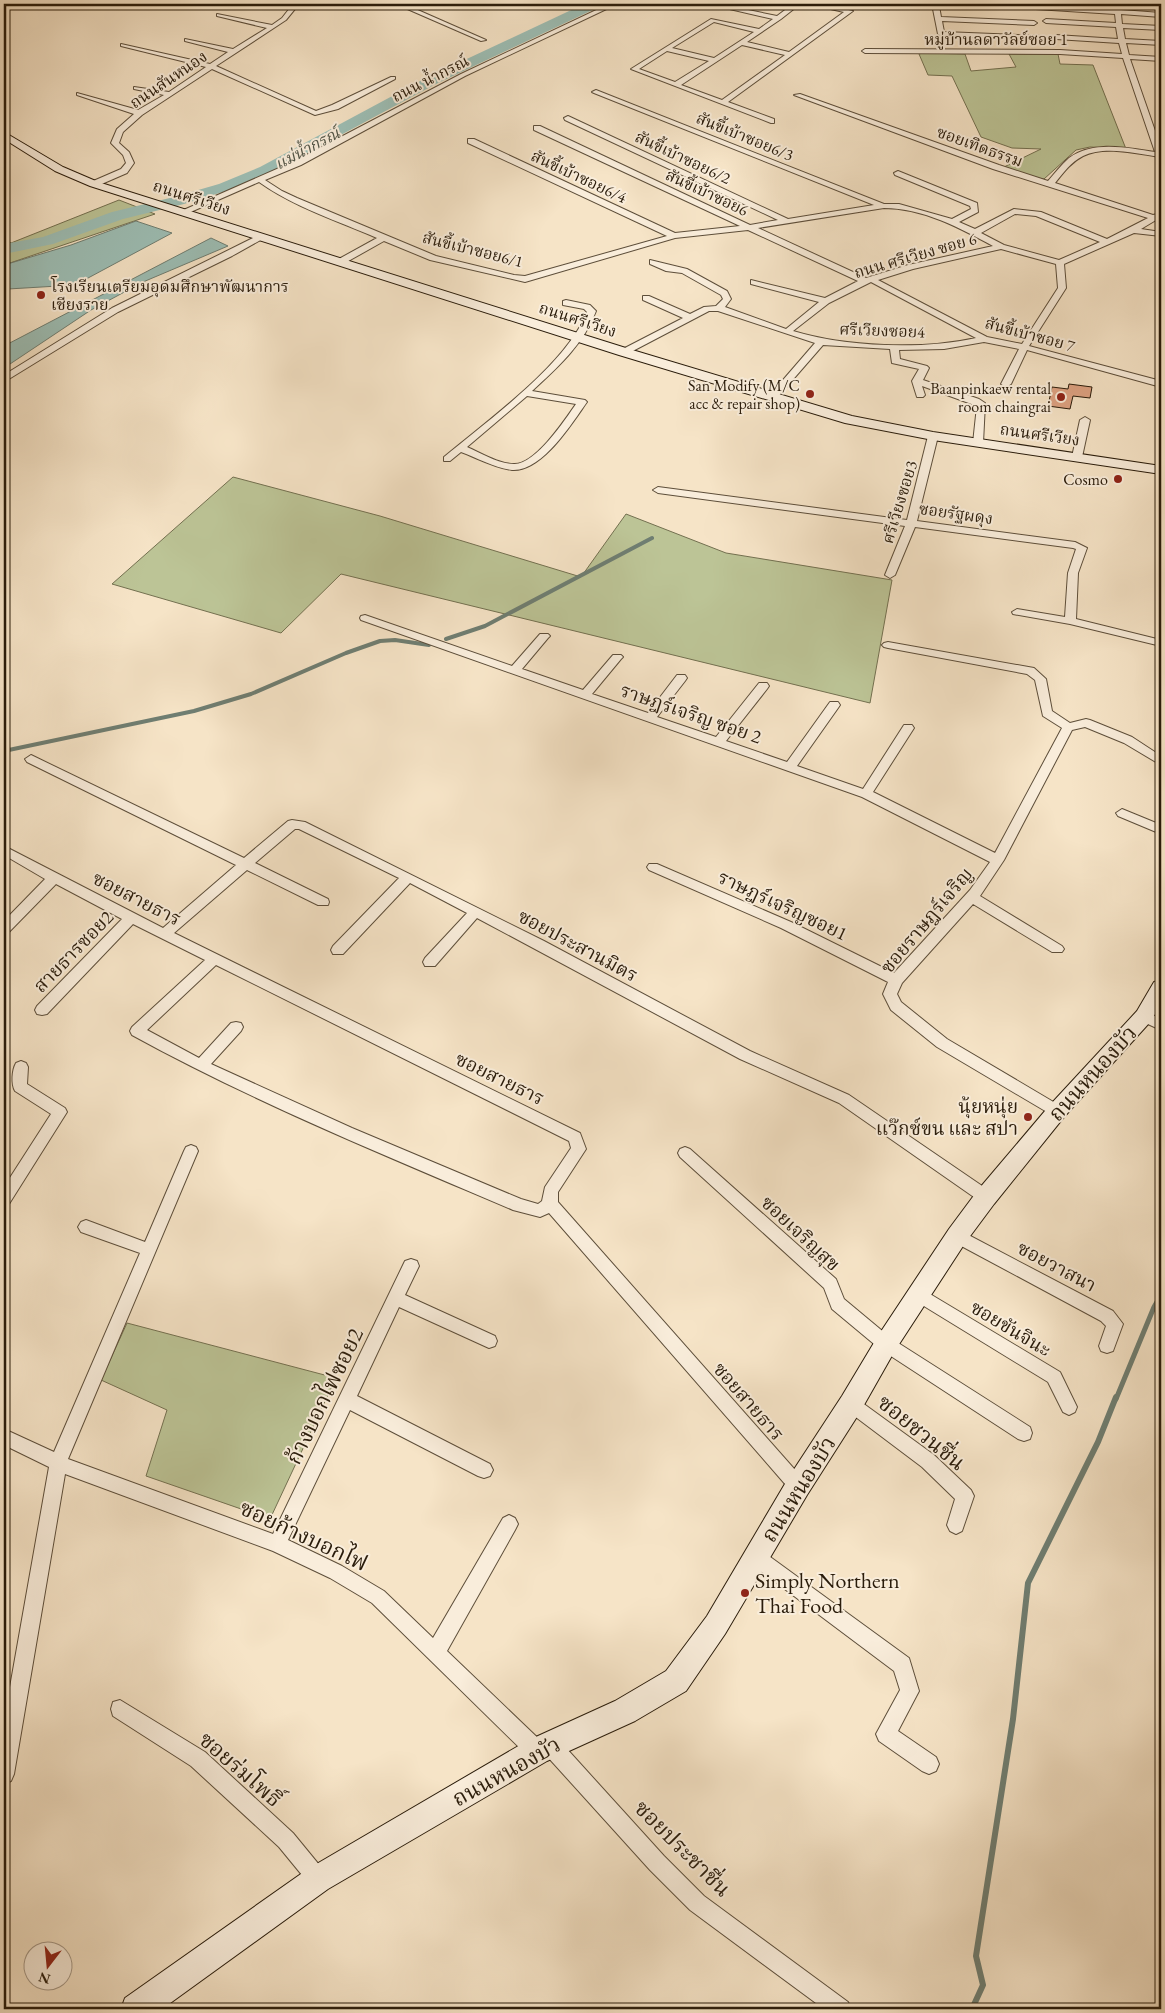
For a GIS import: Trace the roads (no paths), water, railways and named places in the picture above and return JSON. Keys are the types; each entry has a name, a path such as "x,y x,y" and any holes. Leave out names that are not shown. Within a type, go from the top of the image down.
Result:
{"main road":[{"name":"ถนนศรีเวียง","path":"4,135 59,169 94,184 624,352 850,420 933,436 1161,470"},
{"name":"ถนนหนองบัว","path":"136,2009 318,1879 544,1748 625,1711 676,1681 716,1624 798,1486 886,1344 957,1236 986,1197 1057,1111 1152,1021 1161,987"}],"street":[{"name":"ถนนสันหนอง","path":"94,184 124,171 130,163 126,154 116,142 120,130 140,113 171,94 210,66 284,20 296,4"},
{"path":"399,4 483,40"},
{"name":"ถนน น้ำกรณ์","path":"183,212 298,163 463,76 614,4"},
{"path":"711,4 779,18"},
{"path":"676,85 760,31 797,4"},
{"path":"722,102 850,11 811,4"},
{"path":"1037,9 935,4 940,34 1043,38"},
{"path":"994,4 1161,15"},
{"path":"1049,185 1074,158 1087,151 1108,150 1160,155 1138,95 1122,41 1117,4"},
{"path":"410,9 419,6"},
{"path":"219,15 274,27"},
{"path":"938,19 1034,23"},
{"path":"760,31 713,20 634,70 771,121"},
{"path":"1046,21 1161,28"},
{"path":"1056,37 1161,44"},
{"path":"187,40 234,50"},
{"path":"741,43 791,54"},
{"path":"123,46 210,66 315,113 335,106 393,78"},
{"path":"666,49 714,60"},
{"name":"หมู่บ้านลดาวัลย์ซอย 1","path":"865,51 1060,52 1161,60"},
{"path":"136,88 171,94"},
{"name":"สันขี้เบ้าซอย6/3","path":"596,92 884,206"},
{"path":"79,94 140,113"},
{"name":"ซอยเทิดธรรม","path":"798,95 1049,185 1158,215"},
{"name":"สันขี้เบ้าซอย6/2","path":"568,118 786,221"},
{"name":"สันขี้เบ้าซอย6","path":"537,128 868,280"},
{"name":"สันขี้เบ้าซอย6/4","path":"471,141 674,236"},
{"path":"898,173 974,205 975,210 953,222"},
{"name":"สันขี้เบ้าซอย6/1","path":"259,179 279,193 433,258 525,279 674,236 750,227 884,206"},
{"path":"884,206 913,209 953,222 1001,247 1060,263 1133,230 1158,215"},
{"path":"975,233 1014,211 1038,214 1106,241"},
{"path":"1133,230 1161,234"},
{"path":"4,379 68,338 130,302 220,261 262,238"},
{"path":"340,262 383,238"},
{"name":"ถนน ศรีเวียง ซอย 6","path":"787,332 826,300 868,280 935,261 1001,247"},
{"path":"653,262 669,269 684,271 724,293 727,299 719,308"},
{"path":"1006,384 1024,347 1062,288 1060,263"},
{"name":"สันขี้เบ้าซอย 7","path":"868,280 984,339 1024,347 1161,384"},
{"path":"754,282 826,300"},
{"path":"646,298 691,318"},
{"path":"446,458 526,393 580,338 591,321 592,311 587,307 566,303"},
{"path":"624,352 707,309 719,308 821,342"},
{"name":"ศรีเวียงซอย4","path":"773,397 821,342 926,348 965,344 984,339"},
{"path":"893,346 896,354 895,361 924,368 917,381 916,388 920,395"},
{"path":"917,381 976,401 982,405 978,443"},
{"path":"459,448 513,467 523,466 557,438 582,402 526,393"},
{"path":"1077,457 1085,420"},
{"name":"ศรีเวียงซอย3","path":"890,575 911,523 933,436"},
{"name":"ซอยรัฐผดุง","path":"658,490 1075,545 1082,548 1073,573 1070,621"},
{"path":"1017,612 1070,621 1161,643"},
{"name":"ราษฎร์เจริญ ซอย 2","path":"365,618 866,794 998,860"},
{"path":"515,670 544,636"},
{"path":"888,645 1030,671 1040,679 1048,713 1068,727 1086,723 1128,740 1161,761"},
{"path":"585,695 617,657"},
{"path":"650,718 681,678"},
{"path":"719,742 763,686"},
{"path":"790,767 834,705"},
{"name":"ซอยราษฎร์เจริญ","path":"1057,1111 942,1043 896,1006 890,994 896,980 972,896 998,860 1068,727"},
{"path":"866,794 908,728"},
{"path":"31,759 322,902"},
{"path":"1122,814 1161,830"},
{"name":"ซอยประสานมิตร","path":"164,934 292,824 301,826 408,877 543,946 746,1056 844,1100 986,1197"},
{"name":"ซอยสายธาร","path":"4,850 131,918 575,1138 579,1149 550,1191 550,1204 798,1486"},
{"name":"ราษฎร์เจริญซอย1","path":"653,868 786,925 896,980"},
{"path":"338,950 408,877"},
{"path":"4,929 54,878"},
{"path":"972,896 1057,949"},
{"path":"430,962 475,912"},
{"name":"สายธารซอย2","path":"42,1010 131,918"},
{"path":"214,959 137,1031 201,1066 347,1132 518,1205 540,1212 550,1204"},
{"path":"201,1066 236,1028"},
{"path":"4,1199 60,1112 20,1087 21,1067"},
{"path":"4,1774 58,1463 191,1151"},
{"name":"ซอยเจริญสุข","path":"685,1153 830,1284 838,1304 886,1344 1024,1433"},
{"path":"86,1227 149,1250"},
{"name":"ซอยวาสนา","path":"957,1236 1107,1316 1114,1324 1107,1346"},
{"name":"ก้างบอกไฟซอย2","path":"278,1544 411,1266"},
{"name":"ซอยขันจินะ","path":"920,1295 1054,1376 1069,1406"},
{"path":"396,1298 489,1341"},
{"path":"347,1400 484,1470"},
{"name":"ซอยชวนชื่น","path":"850,1404 928,1461 965,1496 956,1525"},
{"name":"ซอยก้างบอกไฟ","path":"4,1436 58,1463 278,1544 336,1572 378,1597 435,1653 544,1748"},
{"path":"435,1653 509,1524"},
{"path":"756,1557 902,1665 910,1691 886,1734 929,1764"},
{"name":"ซอยร่มโพธิ์","path":"120,1710 198,1759 286,1840 318,1879"},
{"name":"ซอยประชาชื่น","path":"544,1748 697,1903 841,2009"}],"water":[{"path":"136,221 172,233 75,285 8,289 4,284 4,265 71,245"},
{"path":"211,238 228,246 143,282 91,310 4,368 4,346"}],"waterway":[{"name":"แม่น้ำกรณ์","path":"4,249 47,241 118,215 178,201 224,187 265,170 429,82 594,4"},
{"path":"446,639 485,626 652,538"},
{"path":"4,751 194,711 251,694 346,653 380,641 395,640 429,645"},
{"path":"1116,1399 1154,1307 1161,1295"},
{"path":"972,2009 983,1985 976,1956 1013,1719 1028,1583 1098,1442 1116,1397"}],"place":[{"name":"โรงเรียนเตรียมอุดมศึกษาพัฒนาการ เชียงราย","path":"41,295"},
{"name":"San Modify (M/C acc & repair shop)","path":"810,394"},
{"name":"Baanpinkaew rental room chaingrai","path":"1061,397"},
{"name":"Cosmo","path":"1118,479"},
{"name":"นุ้ยหนุ่ย แว๊กซ์ขน และ สปา","path":"1028,1117"},
{"name":"Simply Northern Thai Food","path":"745,1593"}]}
